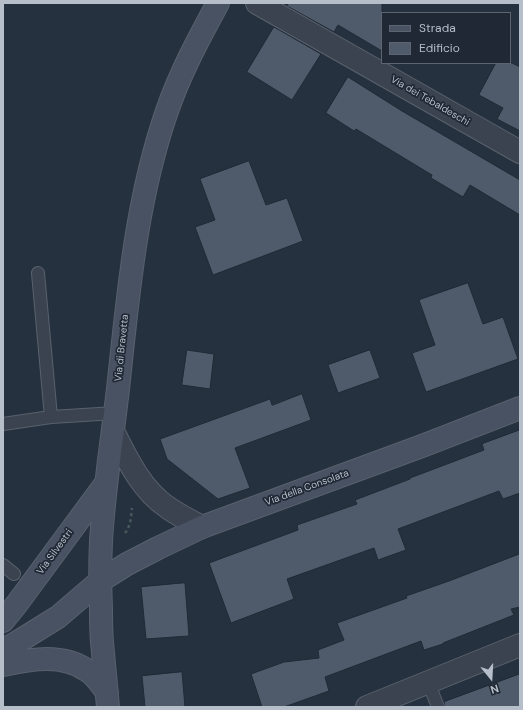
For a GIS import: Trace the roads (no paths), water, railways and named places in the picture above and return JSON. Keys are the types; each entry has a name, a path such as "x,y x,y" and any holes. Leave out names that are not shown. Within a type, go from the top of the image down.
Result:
{"main road":[{"name":"Via di Bravetta","path":"108,700 102,640 100,581 101,541 106,483 136,240 147,181 167,112 190,56 218,3"},
{"name":"Via della Consolata","path":"100,581 127,564 202,527 422,446 520,408"},
{"name":"Via Silvestri","path":"3,621 106,483"},
{"path":"3,650 58,617 100,581"},
{"path":"3,665 48,658 69,661 90,671 108,700"}],"street":[{"name":"Via dei Tebaldeschi","path":"257,3 520,152"},
{"path":"114,422 122,451 140,481 166,506 202,527"},
{"path":"367,707 520,646"}],"lane":[{"path":"38,273 50,417"},
{"path":"3,424 50,417 114,422"},
{"path":"3,565 14,574"},
{"path":"428,682 438,707"}]}
